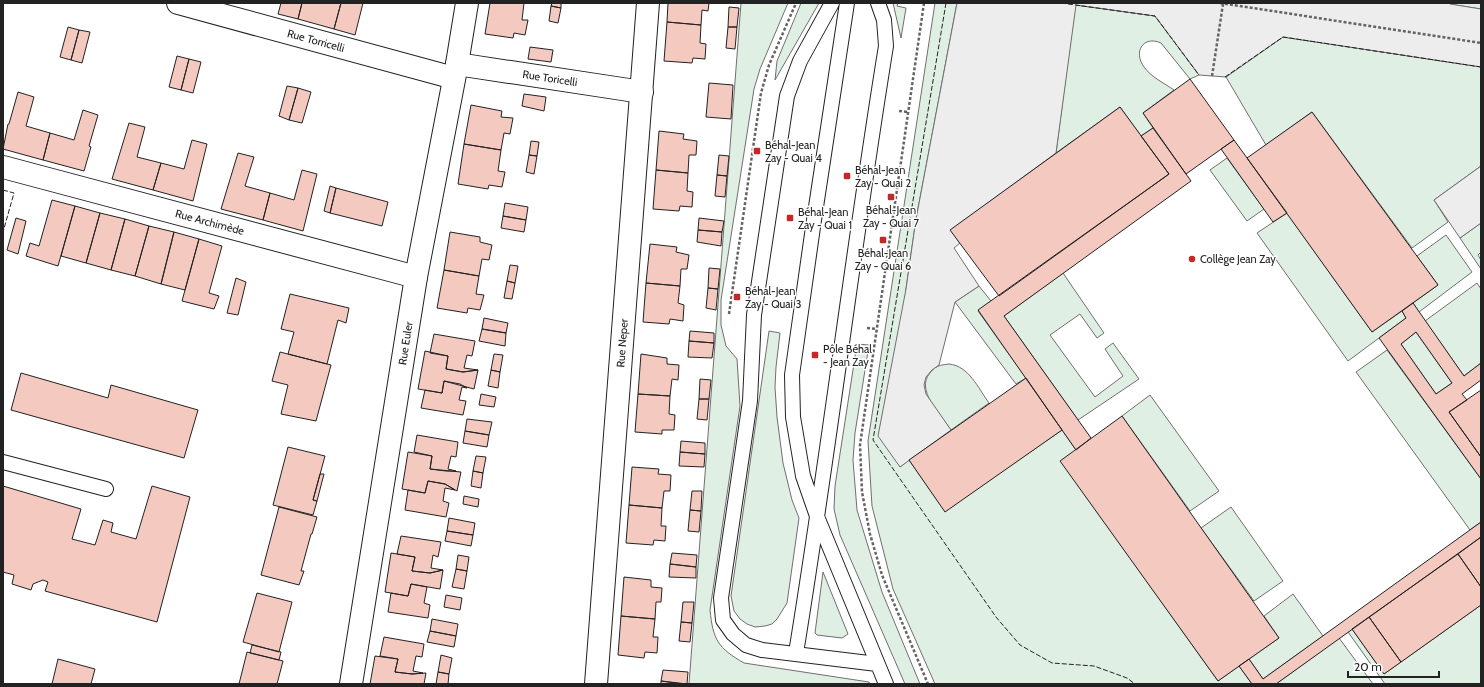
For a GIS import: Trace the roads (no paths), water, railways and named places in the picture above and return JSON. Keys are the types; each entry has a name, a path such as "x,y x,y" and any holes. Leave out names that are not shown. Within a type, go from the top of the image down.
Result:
{"street":[{"name":"Rue Torricelli","path":"178,3 456,71"},
{"name":"Rue Euler","path":"351,684 416,277 456,71 467,3"},
{"name":"Rue Neper","path":"596,684 648,3"},
{"name":"Rue Toricelli","path":"456,71 642,92"},
{"name":"Rue Archimède","path":"3,167 416,277"}],"lane":[{"path":"832,3 800,61 788,96 754,314 750,401 720,598 723,620 733,634 746,645 762,650 877,664"},
{"path":"848,3 814,220 792,375 793,417 803,476 818,519 886,684"},
{"path":"796,653 818,519 833,398 886,46 884,20 878,3"},
{"path":"3,462 106,489"}],"place":[{"name":"Béhal-Jean Zay - Quai 4","path":"757,151"},
{"name":"Béhal-Jean Zay - Quai 2","path":"847,176"},
{"name":"Béhal-Jean Zay - Quai 7","path":"891,197"},
{"name":"Béhal-Jean Zay - Quai 1","path":"790,218"},
{"name":"Béhal-Jean Zay - Quai 6","path":"883,240"},
{"name":"Collège Jean Zay","path":"1192,259"},
{"name":"Béhal-Jean Zay - Quai 3","path":"737,297"},
{"name":"Pôle Béhal - Jean Zay","path":"815,355"}]}
